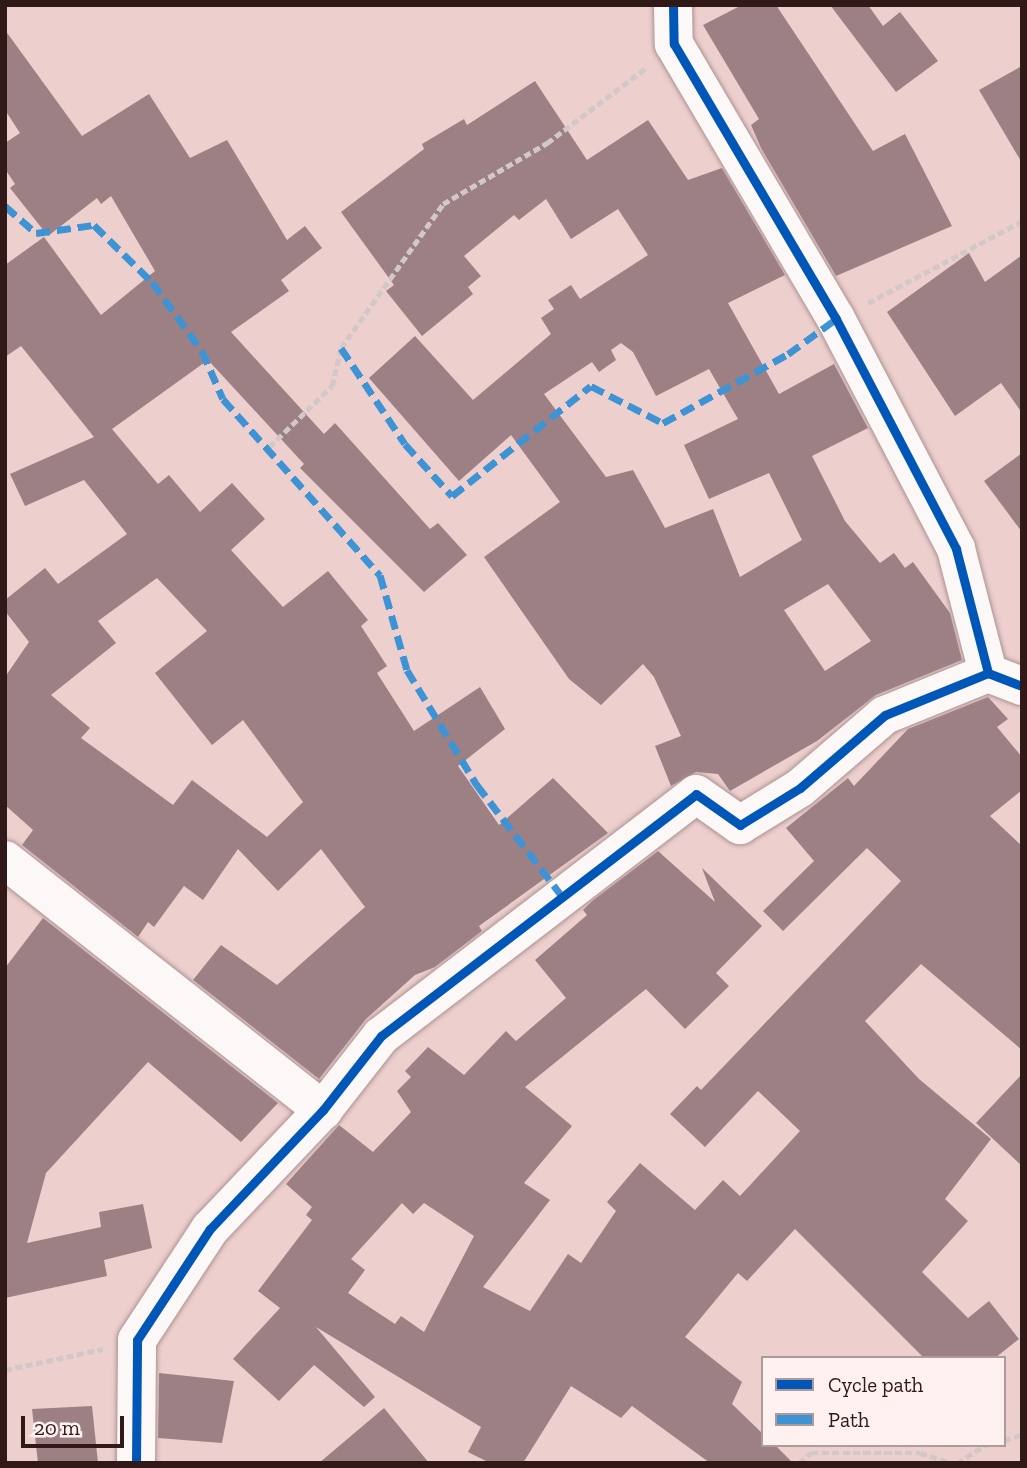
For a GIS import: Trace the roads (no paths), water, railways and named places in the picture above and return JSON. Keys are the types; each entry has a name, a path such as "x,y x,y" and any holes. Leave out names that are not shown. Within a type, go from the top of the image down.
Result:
{"street":[{"path":"136,1463 137,1340 210,1228 323,1110 381,1036 696,794 740,825 800,788 885,715 1005,679 956,549 836,318 674,44 673,5"},
{"path":"5,860 323,1110"}]}
